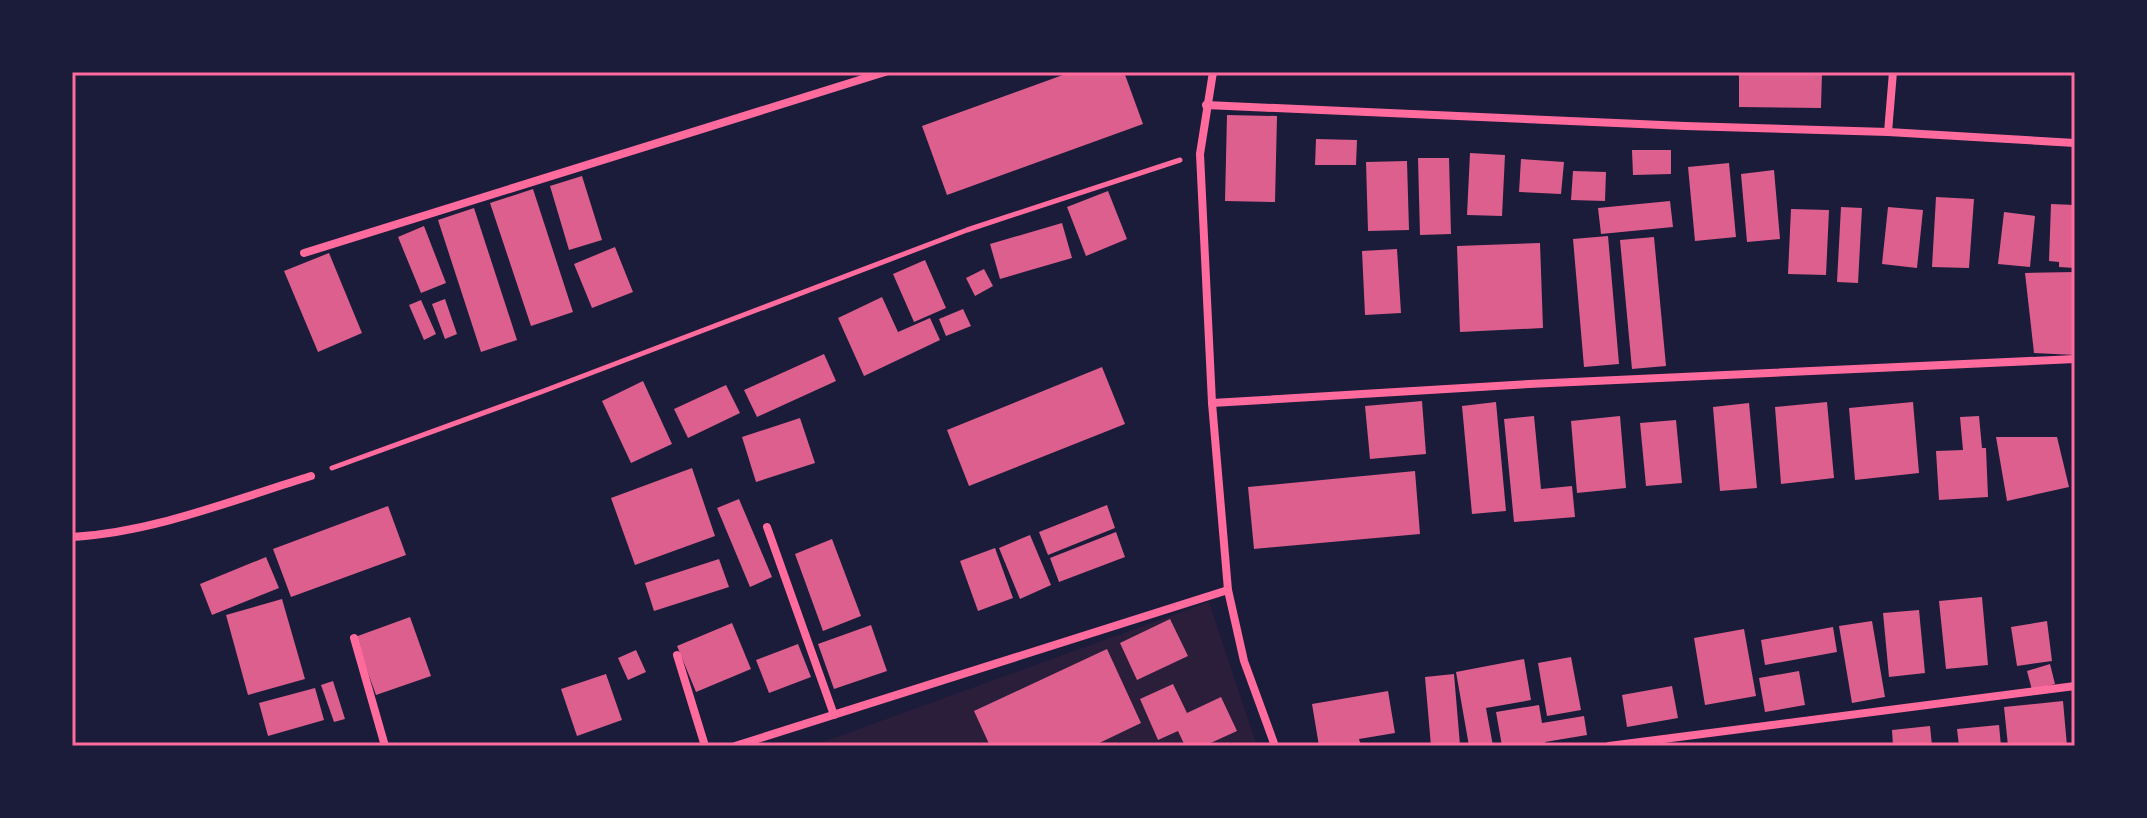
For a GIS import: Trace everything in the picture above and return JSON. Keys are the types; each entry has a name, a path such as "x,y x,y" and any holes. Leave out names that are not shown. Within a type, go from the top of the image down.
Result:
{"street":[{"path":"304,253 885,72"},
{"path":"1213,72 1200,154 1212,403 1228,590 1244,661 1271,745"},
{"path":"1888,132 1893,72"},
{"path":"1206,105 1888,132 2075,143"},
{"path":"1212,403 1529,384 2075,359"},
{"path":"72,537 143,527 311,476"},
{"path":"767,527 834,715"},
{"path":"735,746 1228,590"},
{"path":"354,638 385,746"},
{"path":"677,655 705,746"},
{"path":"1609,746 2075,686"}],"path":[{"path":"311,476 967,230 1200,154"}],"shaded area":[{"path":"1209,602 1257,746 812,746"}],"building":[{"path":"1071,72 1124,72 1143,124 947,195 922,126"},
{"path":"1739,72 1822,72 1821,108 1739,107"},
{"path":"1227,115 1277,116 1275,202 1225,201"},
{"path":"1316,139 1357,140 1356,165 1315,165"},
{"path":"1632,150 1671,150 1671,174 1633,175"},
{"path":"1470,153 1505,155 1502,216 1467,215"},
{"path":"1418,158 1449,158 1451,234 1420,235"},
{"path":"1521,159 1564,162 1561,194 1519,192"},
{"path":"1407,161 1409,230 1368,231 1366,162"},
{"path":"1729,163 1736,237 1695,241 1688,167"},
{"path":"1774,170 1780,239 1747,242 1741,174"},
{"path":"1573,171 1606,172 1605,201 1571,200"},
{"path":"582,176 602,240 569,250 550,186"},
{"path":"533,189 573,312 531,326 490,203"},
{"path":"1108,191 1127,239 1086,256 1067,207"},
{"path":"1936,197 1974,199 1969,268 1932,267"},
{"path":"1670,201 1673,227 1601,234 1598,208"},
{"path":"2051,204 2075,205 2075,268 2059,267 2059,262 2049,261"},
{"path":"1841,207 1862,208 1858,283 1837,282"},
{"path":"1888,207 1923,210 1917,268 1882,264"},
{"path":"474,208 517,340 481,352 438,220"},
{"path":"1791,209 1829,210 1826,275 1788,274"},
{"path":"2004,212 2035,216 2030,267 1998,264"},
{"path":"1062,223 1072,258 1000,279 990,244"},
{"path":"424,226 446,283 421,293 398,237"},
{"path":"1608,236 1619,364 1584,367 1573,239"},
{"path":"1654,237 1666,366 1632,369 1620,240"},
{"path":"1540,243 1543,328 1460,332 1457,246"},
{"path":"615,247 633,292 592,308 574,264"},
{"path":"1397,249 1401,313 1365,315 1362,251"},
{"path":"329,253 362,333 318,352 284,271"},
{"path":"925,260 946,308 914,322 893,274"},
{"path":"984,269 993,286 975,296 966,278"},
{"path":"2075,272 2075,355 2034,353 2025,273"},
{"path":"882,297 898,332 930,318 940,340 864,376 838,318"},
{"path":"445,299 457,334 445,339 432,304"},
{"path":"421,300 436,334 424,340 409,305"},
{"path":"963,309 971,326 946,336 939,319"},
{"path":"824,354 836,381 757,417 744,390"},
{"path":"1102,367 1125,424 969,486 947,430"},
{"path":"643,381 672,444 631,463 602,401"},
{"path":"726,385 740,413 688,438 674,409"},
{"path":"1422,401 1426,454 1370,459 1365,406"},
{"path":"1496,402 1506,511 1472,514 1462,406"},
{"path":"1827,402 1834,478 1781,484 1775,407"},
{"path":"1913,402 1919,473 1855,480 1849,408"},
{"path":"1749,403 1757,488 1720,491 1713,407"},
{"path":"1534,416 1541,489 1572,486 1575,517 1514,522 1504,419"},
{"path":"1620,416 1626,488 1577,493 1571,421"},
{"path":"1979,416 1982,448 1986,448 1988,497 1939,500 1936,451 1963,450 1960,417"},
{"path":"800,418 815,463 756,482 742,437"},
{"path":"1676,420 1682,483 1646,486 1640,423"},
{"path":"1996,437 2057,437 2069,487 2007,501"},
{"path":"692,468 715,536 635,565 611,498"},
{"path":"1415,471 1420,534 1254,549 1248,487"},
{"path":"739,499 772,577 750,587 717,508"},
{"path":"1107,505 1115,528 1048,555 1039,532"},
{"path":"388,506 406,555 291,597 273,549"},
{"path":"1116,532 1125,557 1059,582 1050,558"},
{"path":"1030,535 1051,585 1020,599 999,548"},
{"path":"832,539 861,616 823,631 795,554"},
{"path":"995,548 1013,598 978,611 960,561"},
{"path":"266,557 279,588 212,615 200,584"},
{"path":"719,559 729,587 654,611 645,583"},
{"path":"1982,597 1988,665 1946,669 1939,601"},
{"path":"282,599 305,679 248,695 226,615"},
{"path":"1919,610 1925,673 1889,677 1883,613"},
{"path":"410,617 431,676 376,695 355,637"},
{"path":"1170,619 1188,656 1137,680 1120,643"},
{"path":"1872,621 1885,697 1852,703 1839,626"},
{"path":"2047,621 2052,661 2017,666 2011,627"},
{"path":"732,623 751,669 696,692 677,646"},
{"path":"871,625 887,671 834,689 818,644"},
{"path":"1833,627 1837,652 1765,665 1761,640"},
{"path":"1744,629 1756,696 1705,705 1694,638"},
{"path":"798,644 811,677 769,693 756,660"},
{"path":"1107,649 1141,723 1093,746 990,746 974,711"},
{"path":"636,650 646,672 628,680 618,658"},
{"path":"1571,657 1581,710 1547,716 1538,663"},
{"path":"1524,659 1531,700 1486,708 1493,746 1469,746 1456,672"},
{"path":"2050,664 2055,684 2032,690 2027,671"},
{"path":"1799,671 1805,705 1765,712 1759,678"},
{"path":"606,674 622,720 577,736 561,689"},
{"path":"1454,674 1460,745 1431,746 1425,677"},
{"path":"333,681 345,719 334,722 321,685"},
{"path":"1173,684 1187,713 1221,697 1237,731 1204,746 1185,746 1178,731 1158,740 1140,699"},
{"path":"1672,686 1678,718 1627,727 1622,695"},
{"path":"315,688 324,720 268,736 259,703"},
{"path":"1388,691 1395,733 1359,739 1361,746 1319,746 1312,704"},
{"path":"2063,701 2067,746 2008,746 2004,707"},
{"path":"1539,705 1542,723 1584,716 1587,735 1545,742 1546,746 1502,746 1496,712"},
{"path":"1999,725 2001,746 1959,746 1957,729"},
{"path":"1930,726 1932,746 1893,746 1892,730"}]}
